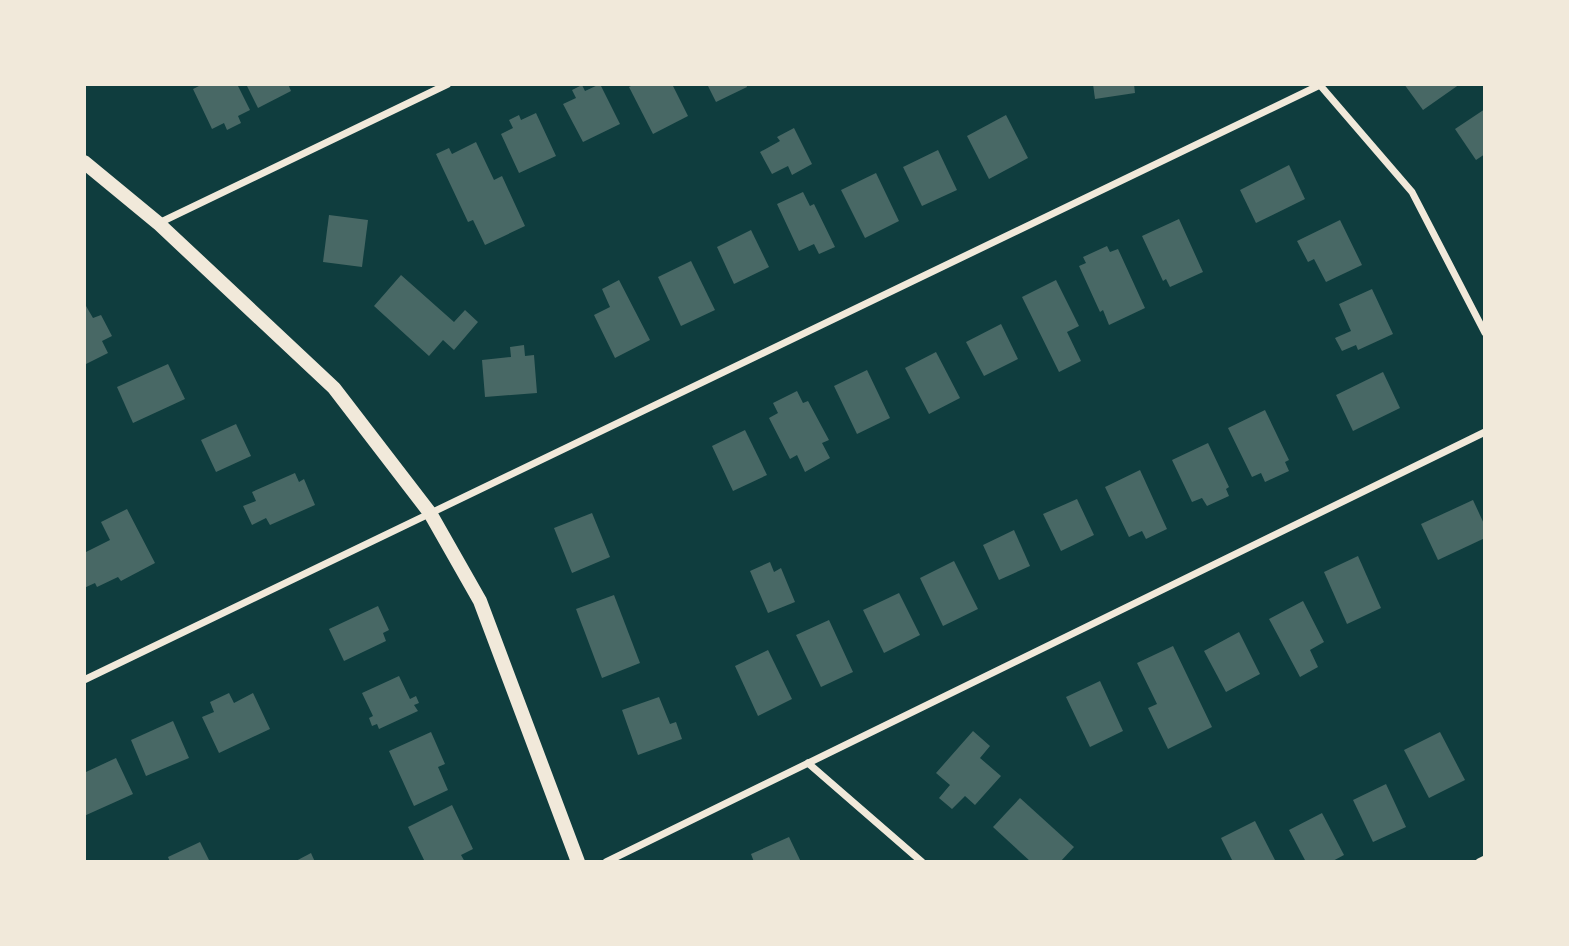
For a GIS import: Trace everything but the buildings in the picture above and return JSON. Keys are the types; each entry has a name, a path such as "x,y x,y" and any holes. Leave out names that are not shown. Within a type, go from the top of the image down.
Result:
{"main road":[{"path":"84,162 158,223 334,388 430,513 480,601 578,862"}],"street":[{"path":"158,223 448,84"},
{"path":"84,680 1319,84 1412,192 1485,333"},
{"path":"606,862 1485,432"},
{"path":"808,763 922,862"},
{"path":"1479,862 1485,859"}]}
